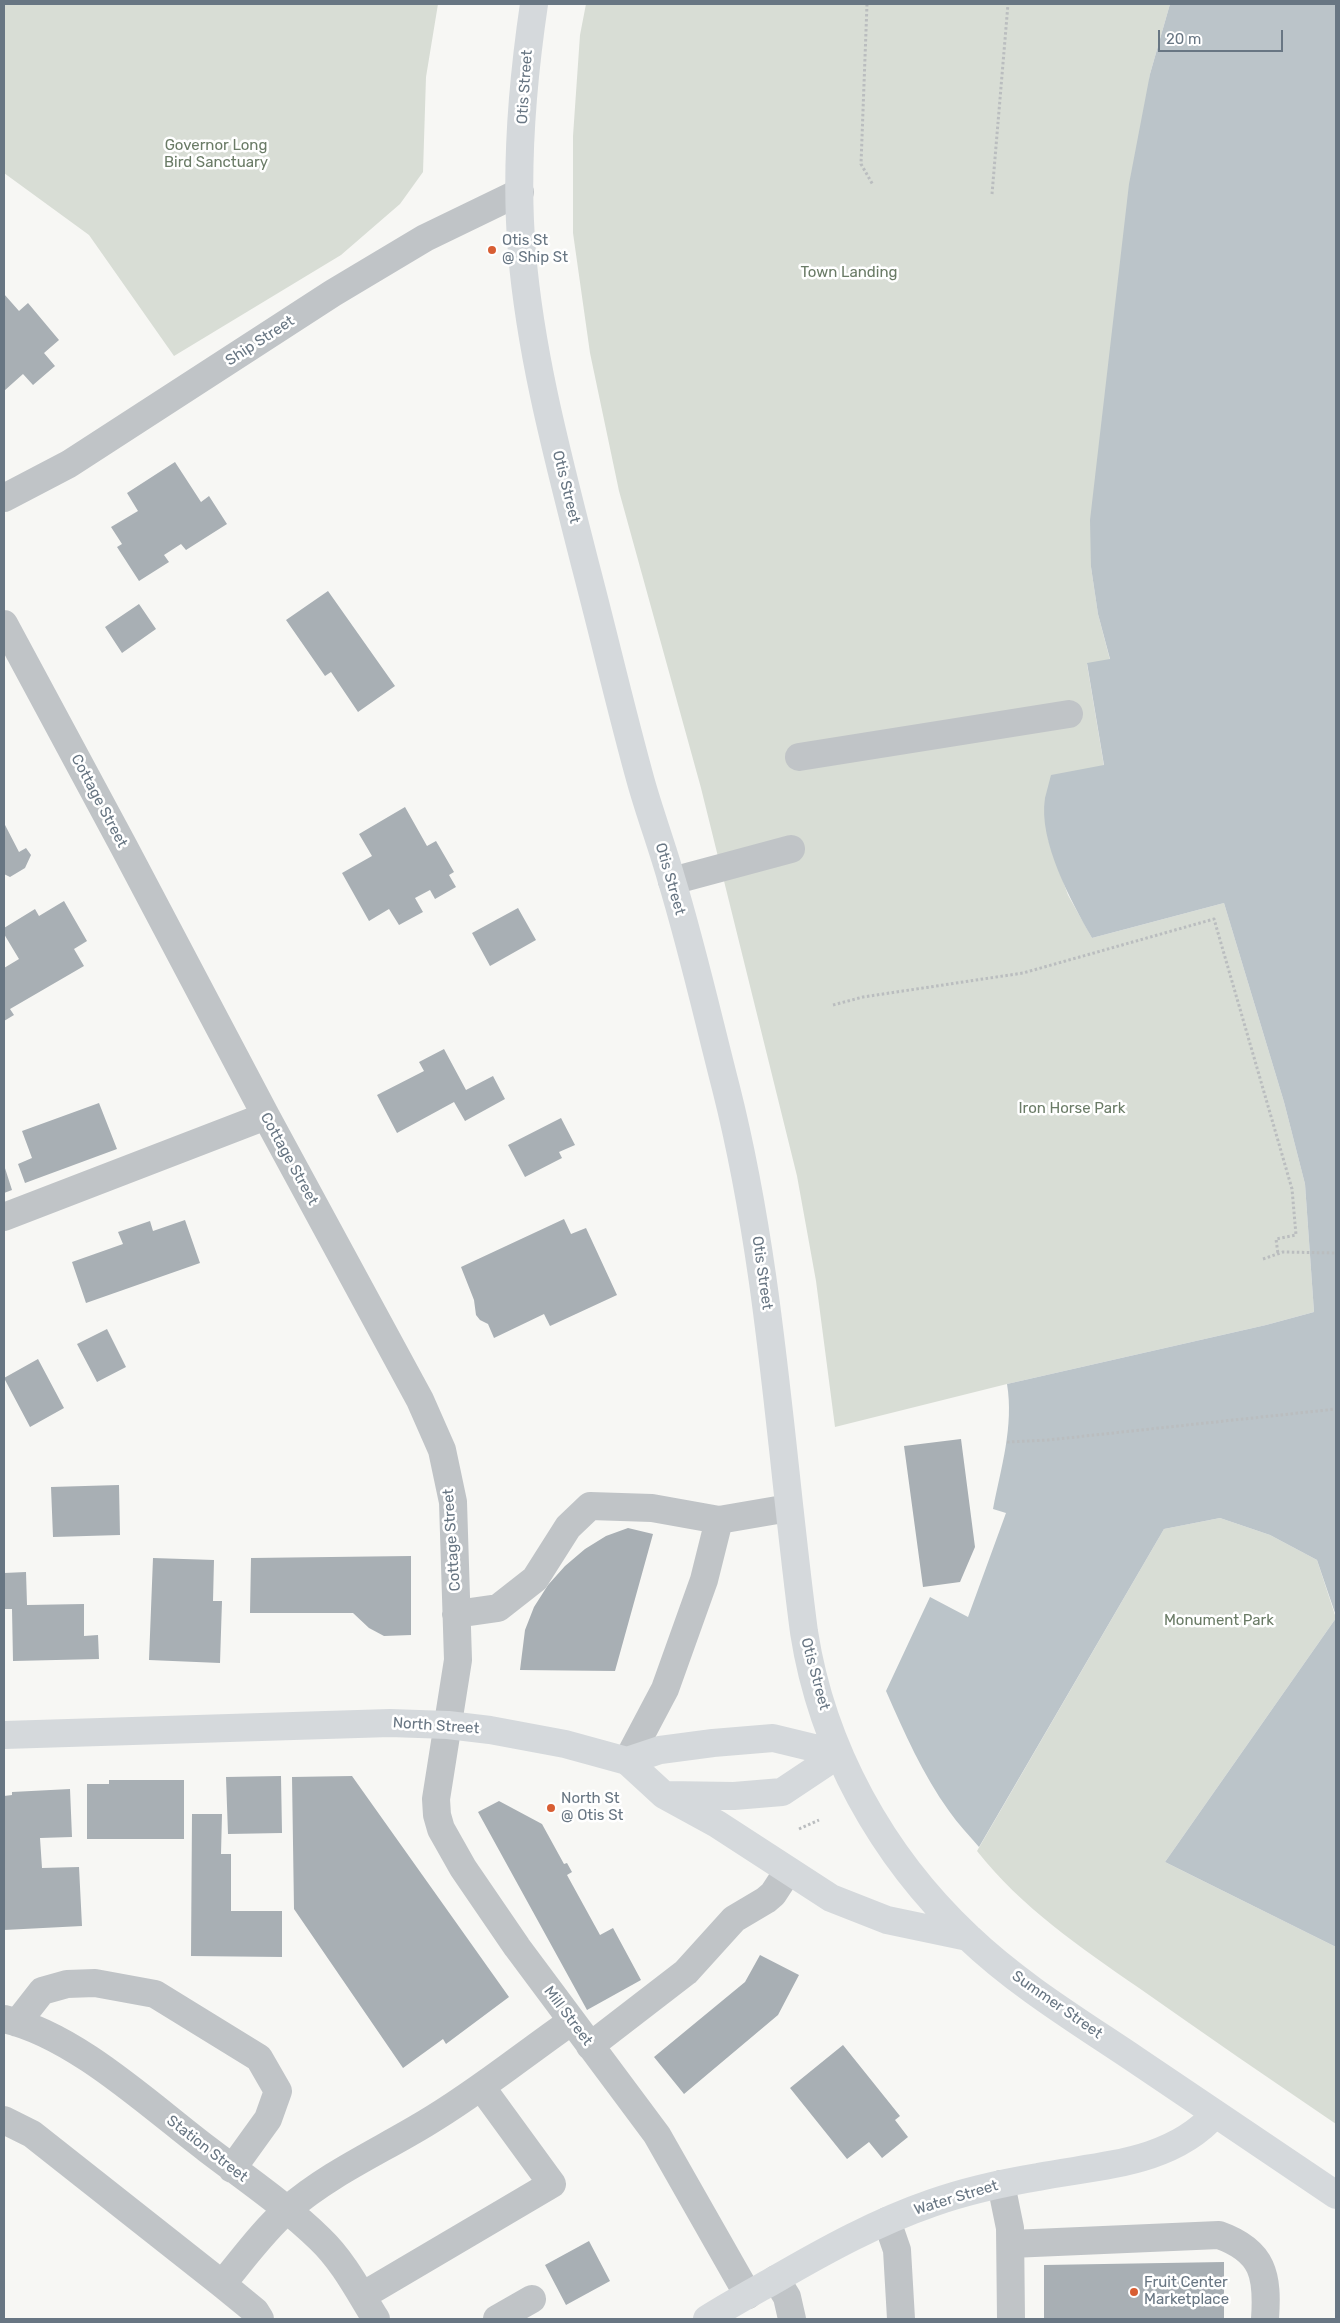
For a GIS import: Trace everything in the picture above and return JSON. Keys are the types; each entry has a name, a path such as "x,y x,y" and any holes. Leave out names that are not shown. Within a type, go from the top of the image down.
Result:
{"main road":[{"name":"Otis Street","path":"534,4 527,53 520,192 524,270 547,415 641,784 672,881 727,1092 748,1186 760,1254 769,1324 806,1648 814,1682 839,1754"},
{"name":"North Street","path":"4,1735 320,1724 448,1725 490,1730 565,1744 627,1761 664,1795 724,1828 831,1898 887,1920 968,1937"},
{"path":"627,1761 660,1750 773,1738 839,1754"},
{"path":"664,1795 734,1796 782,1792 839,1754"},
{"name":"Summer Street","path":"839,1754 874,1823 903,1867 928,1898 968,1937 1057,2007 1336,2195"},
{"name":"Water Street","path":"707,2319 824,2251 886,2221 931,2204 1001,2184 1148,2156 1187,2139 1202,2128 1215,2114"}],"street":[{"name":"Ship Street","path":"4,498 69,464 333,293 425,238 520,192"},
{"name":"Cottage Street","path":"4,624 266,1116 420,1400 442,1450 453,1502 458,1660 448,1725"},
{"path":"799,757 1069,714"},
{"path":"672,881 791,849"},
{"path":"4,1217 266,1116"},
{"path":"456,1614 498,1608 535,1579 568,1527 590,1506 652,1508 719,1520 789,1508"},
{"path":"627,1761 665,1689 704,1580 719,1520"},
{"name":"Mill Street","path":"448,1725 436,1799 437,1815 441,1829 463,1868 656,2135 748,2295"},
{"path":"590,2046 686,1972 734,1919 773,1894 788,1871"},
{"path":"11,2021 42,1991 67,1984 95,1983 155,1994 259,2058 278,2091 268,2119 232,2168"},
{"name":"Station Street","path":"11,2021 49,2035 102,2068 287,2210 336,2256 376,2319"},
{"path":"222,2284 262,2236 287,2210 314,2189 427,2123 482,2088 572,2021"},
{"path":"362,2296 552,2184 482,2088"},
{"path":"4,2120 32,2134 222,2284 255,2311 260,2319"},
{"path":"1001,2184 1011,2244 1011,2319"},
{"path":"886,2221 897,2250 901,2319"},
{"path":"1011,2244 1219,2235 1238,2242 1251,2254 1262,2271 1267,2289 1265,2319"},
{"path":"776,2279 787,2297 792,2319"},
{"path":"497,2319 532,2299"}],"path":[{"path":"867,4 861,164 873,186"},
{"path":"992,194 1008,4"},
{"path":"833,1005 863,997 1023,973 1214,919 1292,1189 1296,1235 1276,1239 1278,1254"},
{"path":"1263,1259 1278,1254 1336,1253"},
{"path":"1006,1442 1048,1440 1336,1409"},
{"path":"798,1829 819,1820"}],"green space":[{"name":"Governor Long Bird Sanctuary","path":"4,4 438,4 426,77 423,172 400,204 341,255 174,356 89,235 4,173"},
{"name":"Town Landing","path":"586,4 1170,4 1150,74 1091,567 1098,614 1110,660 1087,664 1104,766 1048,839 1068,895 1092,938 1224,903 1284,1102 1305,1184 1314,1312 1266,1325 1007,1384 835,1427 816,1281 797,1176 701,788 619,491 590,353 573,233 573,136 580,35"},
{"name":"Monument Park","path":"1220,1518 1270,1535 1317,1560 1336,1618 1165,1862 1336,1947 1336,2124 1095,1958 1032,1908 994,1871 977,1851 1164,1529"}],"shaded area":[{"path":"1170,4 1336,4 1336,1616 1317,1560 1270,1535 1220,1518 1164,1529 979,1847 952,1816 922,1768 886,1691 930,1597 968,1617 1006,1513 993,1509 1008,1431 1009,1400 1007,1384 1266,1325 1314,1312 1305,1184 1284,1102 1224,903 1092,938 1058,870 1046,833 1044,815 1045,798 1051,775 1104,765 1087,663 1110,659 1098,614 1091,567 1090,520 1129,184 1150,74"},
{"path":"1336,1618 1336,1947 1165,1862"}],"building":[{"path":"4,294 19,311 28,303 59,340 44,353 55,366 33,385 23,374 4,391"},
{"path":"175,462 201,502 209,496 227,524 186,550 181,544 164,555 169,562 139,581 117,547 122,544 111,527 138,511 127,493"},
{"path":"328,591 395,686 358,712 331,672 325,676 286,620"},
{"path":"139,604 156,629 122,653 105,627"},
{"path":"405,807 427,846 436,841 454,872 449,875 456,887 435,899 430,890 415,898 423,912 399,925 389,909 369,921 342,873 372,856 359,834"},
{"path":"4,823 19,852 26,848 31,855 25,868 10,877 4,874"},
{"path":"64,901 87,941 74,949 84,966 10,1009 14,1015 4,1021 4,968 19,959 4,934 4,928 35,909 39,916"},
{"path":"518,908 536,940 490,966 472,933"},
{"path":"444,1049 466,1090 493,1076 505,1099 465,1121 454,1102 397,1133 377,1095 424,1071 419,1062"},
{"path":"99,1103 117,1149 25,1183 18,1164 32,1158 22,1131"},
{"path":"561,1118 575,1145 559,1152 562,1158 525,1177 508,1145"},
{"path":"4,1165 12,1190 4,1193"},
{"path":"564,1219 571,1234 586,1228 617,1295 550,1326 544,1314 494,1338 488,1324 480,1320 476,1315 474,1300 461,1267"},
{"path":"185,1220 200,1263 86,1303 72,1262 123,1244 118,1232 150,1221 153,1231"},
{"path":"107,1329 126,1367 97,1382 77,1344"},
{"path":"38,1359 64,1408 30,1427 4,1378"},
{"path":"961,1439 975,1547 960,1582 923,1587 904,1446"},
{"path":"119,1485 120,1535 53,1537 51,1487"},
{"path":"628,1528 653,1534 615,1671 520,1670 525,1630 534,1607 548,1585 565,1566 585,1549 606,1536"},
{"path":"411,1556 411,1635 384,1636 369,1628 353,1613 250,1613 251,1558"},
{"path":"153,1558 214,1560 213,1601 222,1601 220,1663 149,1660"},
{"path":"26,1572 27,1605 84,1604 84,1636 98,1635 99,1659 13,1661 12,1609 4,1609 4,1573"},
{"path":"281,1776 282,1833 228,1834 226,1777"},
{"path":"352,1776 509,1997 446,2044 443,2039 403,2068 294,1909 292,1777"},
{"path":"109,1780 184,1780 184,1839 87,1839 87,1784 109,1784"},
{"path":"70,1789 72,1837 40,1838 42,1868 79,1867 82,1926 4,1930 4,1796 12,1795 12,1792"},
{"path":"499,1801 542,1824 564,1864 567,1863 572,1872 567,1875 600,1935 613,1928 641,1980 587,2010 478,1812"},
{"path":"192,1814 222,1814 221,1854 231,1854 231,1911 282,1911 282,1957 191,1956"},
{"path":"760,1955 799,1975 778,2015 684,2094 654,2057 745,1982"},
{"path":"843,2045 900,2116 895,2120 908,2137 882,2158 869,2142 847,2159 790,2088"},
{"path":"589,2241 610,2281 566,2305 545,2265"},
{"name":"Fruit Center Marketplace","path":"1224,2262 1224,2319 1044,2319 1044,2265"}],"place":[{"name":"Otis St @ Ship St","path":"492,250"},
{"name":"North St @ Otis St","path":"551,1808"},
{"name":"Fruit Center Marketplace","path":"1134,2292"}],"park label":[{"name":"Iron Horse Park","path":"1072,1109"}]}
